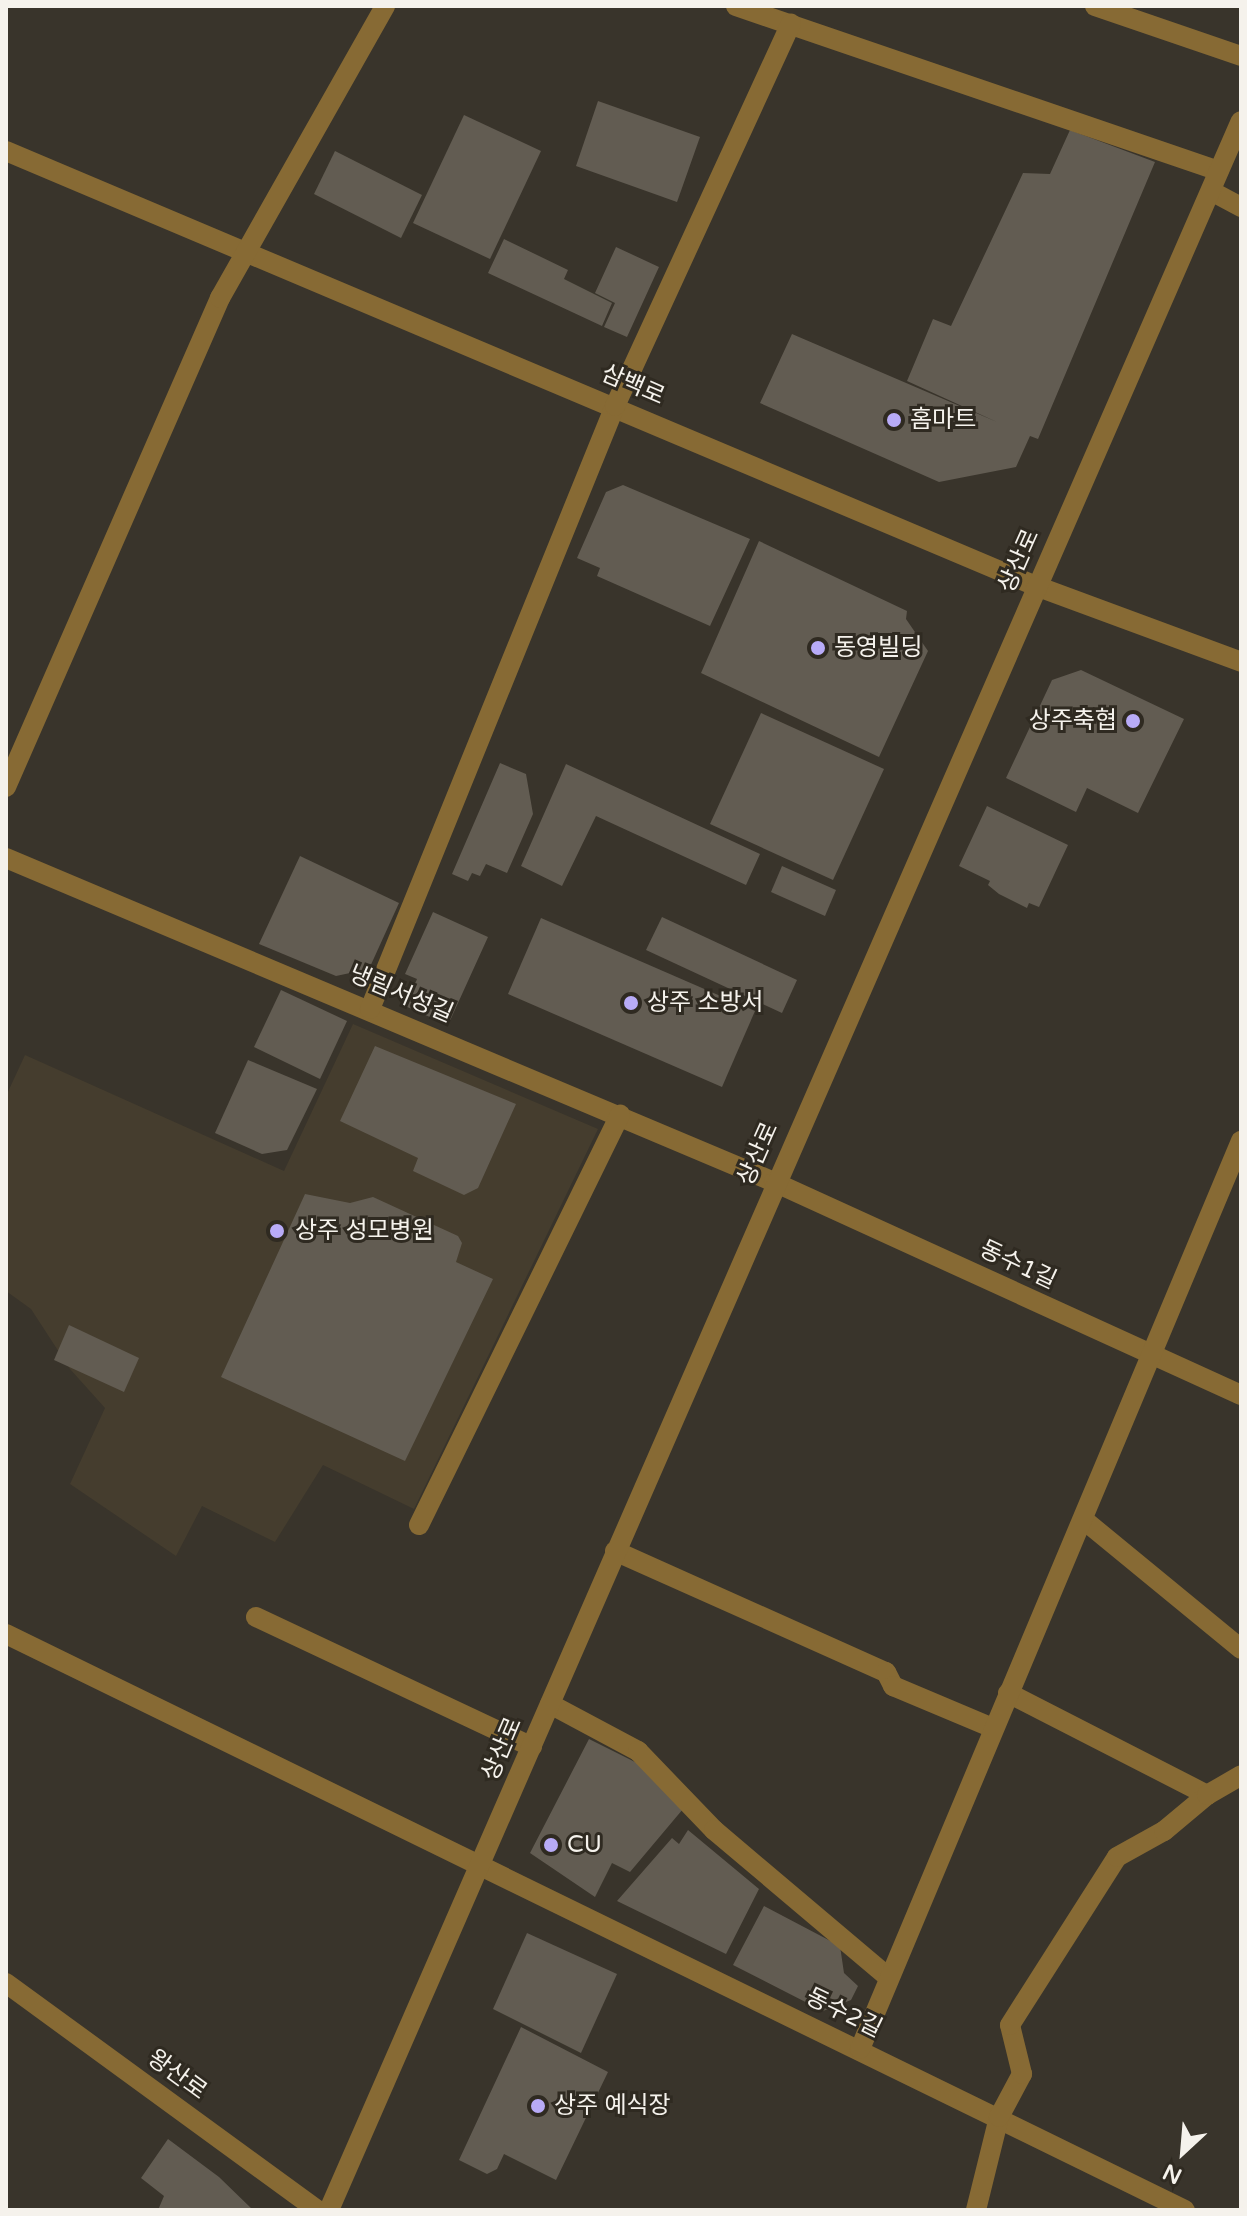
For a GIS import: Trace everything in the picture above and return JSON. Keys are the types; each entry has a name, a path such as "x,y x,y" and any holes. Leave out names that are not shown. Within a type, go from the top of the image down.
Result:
{"street":[{"path":"6,787 220,298 385,6"},
{"path":"736,6 1215,181 1241,207"},
{"path":"1095,6 1241,56"},
{"path":"370,1009 615,406 791,24"},
{"name":"상산로","path":"329,2210 774,1182 1241,121"},
{"name":"삼백로","path":"6,151 1036,586 1241,662"},
{"name":"냉림서성길","path":"6,858 774,1182"},
{"path":"419,1525 620,1115"},
{"path":"860,2049 887,1976 1084,1520 1150,1353 1241,1141"},
{"name":"동수1길","path":"774,1182 1241,1395"},
{"path":"1084,1520 1241,1649"},
{"path":"615,1551 886,1672 893,1686 993,1728"},
{"path":"256,1617 532,1747"},
{"name":"동수2길","path":"6,1634 479,1868 860,2049 1185,2210"},
{"path":"1008,1693 1207,1795"},
{"path":"550,1704 638,1751 714,1830 887,1976"},
{"path":"976,2210 999,2117 1022,2074 1010,2025 1117,1857 1164,1831 1207,1795 1241,1775"},
{"name":"왕산로","path":"6,1983 317,2210"}],"shaded area":[{"name":"상주 성모병원","path":"353,1024 598,1129 414,1509 323,1465 275,1542 202,1506 176,1556 70,1484 105,1408 70,1369 31,1309 6,1291 6,1096 25,1055 284,1171"}],"building":[{"path":"598,101 700,137 677,202 576,166"},
{"path":"464,115 541,151 490,259 413,223"},
{"path":"1070,130 1155,162 1038,439 1030,436 1016,467 939,482 760,403 792,334 997,422 907,381 933,319 951,326 1023,173 1050,174"},
{"path":"335,151 422,195 401,238 314,194"},
{"path":"504,239 568,270 564,279 612,303 602,326 488,273"},
{"path":"616,247 659,267 627,337 604,327 615,303 595,293"},
{"path":"623,485 750,539 710,626 597,576 600,568 577,558 606,492"},
{"name":"동영빌딩","path":"759,541 907,611 906,619 928,651 879,757 701,673"},
{"path":"1081,670 1184,719 1138,813 1087,788 1076,812 1006,778 1052,680"},
{"path":"761,713 884,769 833,880 710,824"},
{"path":"500,763 526,774 533,814 507,873 486,864 480,876 472,873 468,881 452,874"},
{"path":"566,764 760,854 746,885 596,816 562,886 521,866"},
{"path":"987,806 1068,845 1039,907 1029,903 1027,908 999,894 988,885 990,881 959,866"},
{"path":"300,856 399,903 369,969 336,976 259,944"},
{"path":"782,866 836,890 825,916 771,892"},
{"path":"433,912 488,937 448,1025 405,1006 417,979 405,974"},
{"path":"662,917 797,980 782,1013 646,950"},
{"name":"상주 소방서","path":"541,918 755,1011 722,1087 508,994"},
{"path":"281,990 347,1021 320,1079 254,1047"},
{"path":"375,1046 516,1104 478,1188 464,1195 413,1171 418,1158 340,1121"},
{"path":"248,1060 317,1089 287,1150 262,1154 215,1133"},
{"name":"상주 성모병원","path":"305,1194 350,1203 373,1197 458,1236 462,1243 456,1262 493,1279 405,1461 221,1377"},
{"path":"69,1325 139,1358 124,1392 54,1360"},
{"path":"589,1739 647,1768 683,1809 630,1872 612,1863 595,1897 530,1853"},
{"path":"688,1830 759,1889 726,1954 617,1901 672,1838 679,1844"},
{"path":"764,1906 840,1946 844,1973 858,1986 851,2000 823,2011 733,1965"},
{"path":"527,1933 617,1974 581,2053 493,2009"},
{"name":"상주 예식장","path":"521,2027 608,2072 556,2180 504,2154 497,2169 487,2174 459,2160"},
{"path":"168,2139 219,2177 253,2210 158,2210 164,2196 141,2178"}],"place":[{"name":"홈마트","path":"894,420"},
{"name":"동영빌딩","path":"818,648"},
{"name":"상주축협","path":"1133,721"},
{"name":"상주 소방서","path":"631,1003"},
{"name":"상주 성모병원","path":"277,1231"},
{"name":"CU","path":"551,1845"},
{"name":"상주 예식장","path":"538,2106"}]}
